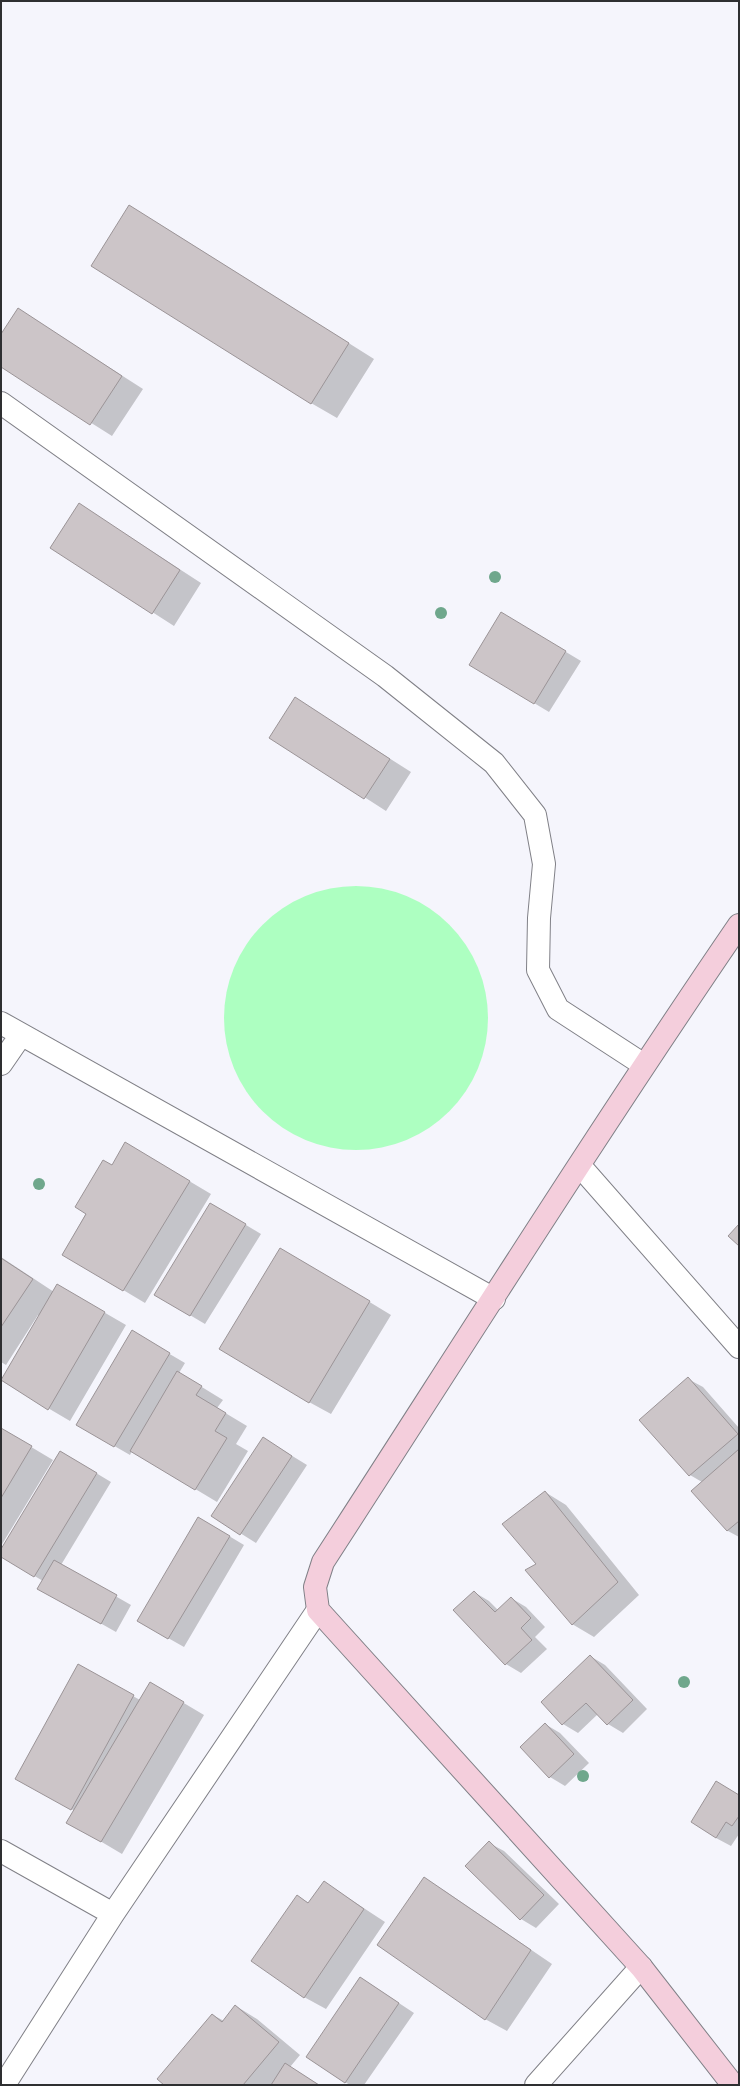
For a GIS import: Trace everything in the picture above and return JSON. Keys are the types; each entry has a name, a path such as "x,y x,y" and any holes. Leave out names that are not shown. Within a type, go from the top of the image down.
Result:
{"street":[{"path":"1,403 378,671 494,763 534,815 544,864 539,918 538,970 558,1009 644,1065"},
{"path":"733,2085 641,1966 318,1610 315,1587 323,1562 644,1065 739,925"},
{"path":"1,1023 494,1299"},
{"path":"1,1064 21,1035"},
{"path":"580,1166 739,1347"},
{"path":"4,2085 113,1914 318,1610"},
{"path":"1,1851 113,1914"},
{"path":"536,2085 641,1966"}],"green space":[{"path":"356,886 382,889 406,896 429,909 449,925 465,945 478,968 485,992 488,1018 485,1044 478,1068 465,1091 449,1111 429,1127 406,1140 382,1147 356,1150 330,1147 306,1140 283,1127 263,1111 247,1091 234,1068 227,1044 224,1018 227,992 234,968 247,945 263,925 283,909 306,896 330,889"}],"building":[{"path":"129,205 349,343 311,404 91,266"},
{"path":"18,308 122,376 90,425 1,367 1,334"},
{"path":"79,503 180,570 152,614 50,548"},
{"path":"501,612 566,651 534,704 469,665"},
{"path":"295,697 390,759 364,799 269,738"},
{"path":"125,1142 190,1181 123,1291 62,1255 86,1214 75,1207 103,1160 112,1165"},
{"path":"210,1203 246,1224 190,1316 154,1295"},
{"path":"739,1224 739,1246 728,1236"},
{"path":"280,1248 370,1301 309,1403 219,1349"},
{"path":"1,1258 33,1279 1,1327"},
{"path":"57,1284 105,1312 48,1410 1,1380"},
{"path":"132,1330 170,1353 114,1447 76,1425"},
{"path":"177,1371 202,1386 196,1395 226,1413 215,1431 227,1438 195,1490 130,1451"},
{"path":"688,1377 738,1434 689,1476 639,1420"},
{"path":"1,1428 32,1446 1,1498"},
{"path":"263,1437 292,1456 240,1535 211,1516"},
{"path":"739,1449 739,1521 727,1531 691,1491"},
{"path":"60,1451 97,1473 34,1577 1,1557 1,1549"},
{"path":"545,1491 618,1582 572,1625 525,1570 536,1564 502,1524"},
{"path":"198,1517 230,1536 168,1639 137,1621"},
{"path":"54,1560 117,1595 101,1624 37,1589"},
{"path":"474,1591 495,1612 511,1597 531,1618 521,1628 532,1640 505,1665 453,1610"},
{"path":"590,1655 633,1700 607,1725 586,1703 562,1725 541,1702"},
{"path":"78,1664 134,1695 71,1810 15,1779"},
{"path":"150,1682 184,1702 101,1842 66,1823"},
{"path":"545,1723 574,1754 549,1778 520,1747"},
{"path":"716,1781 739,1795 739,1816 732,1826 726,1822 716,1838 691,1822"},
{"path":"489,1841 544,1895 520,1920 465,1866"},
{"path":"424,1877 531,1950 485,2020 377,1945"},
{"path":"324,1881 364,1909 304,1998 251,1961 297,1895 308,1903"},
{"path":"360,1977 399,2003 345,2083 306,2057"},
{"path":"235,2005 279,2042 243,2085 164,2085 157,2079 212,2014 222,2022"},
{"path":"285,2063 319,2085 271,2085"}]}
